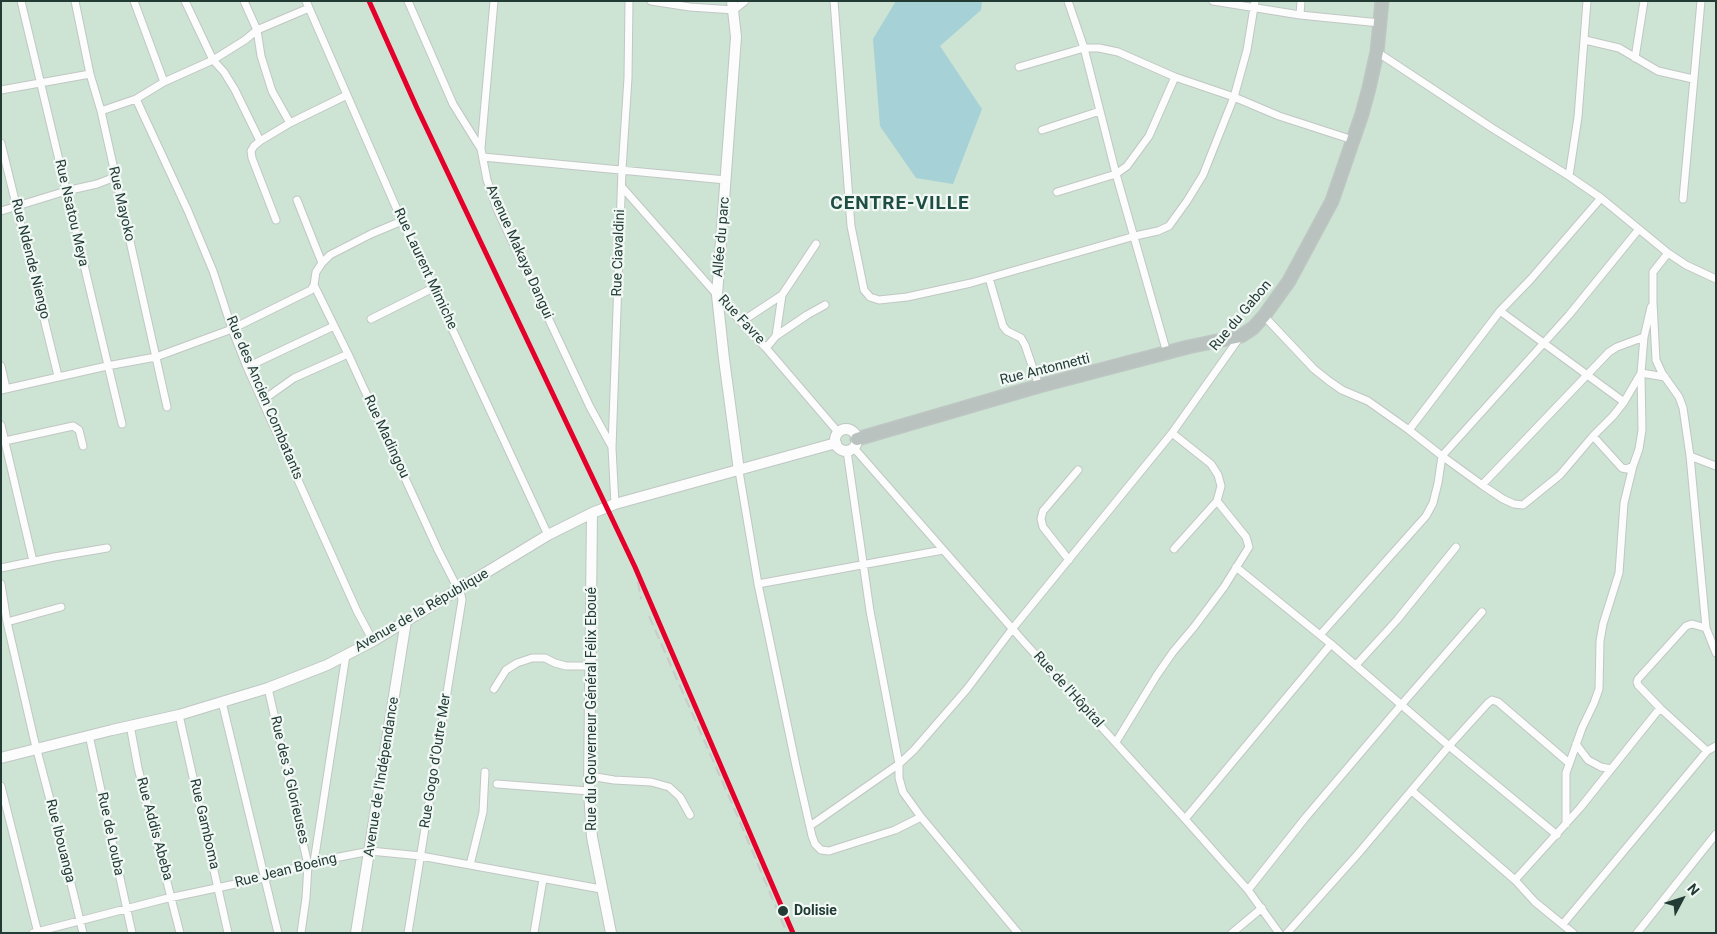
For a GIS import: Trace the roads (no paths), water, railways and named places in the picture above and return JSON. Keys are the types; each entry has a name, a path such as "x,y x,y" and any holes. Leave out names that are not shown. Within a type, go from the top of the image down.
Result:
{"highway":[{"name":"Rue du Gabon","path":"1241,336 1253,328 1264,316 1289,282 1332,201 1362,114 1377,52 1382,1"},
{"name":"Rue Antonnetti","path":"853,446 1039,386 1241,336"}],"street":[{"name":"Rue Nsatou Meya","path":"21,1 122,424"},
{"name":"Rue Mayoko","path":"76,1 90,74 167,408"},
{"path":"134,1 164,82"},
{"path":"185,1 213,60 224,72 235,90 260,141"},
{"path":"244,1 257,30 261,56 272,90 290,123"},
{"name":"Avenue Makaya Dangui","path":"408,1 453,104 481,149 487,180 497,209 590,407 612,448"},
{"path":"481,149 494,1"},
{"name":"Rue Ciavaldini","path":"615,504 612,448 622,170 628,78 629,1"},
{"path":"651,1 690,8 733,6 745,1"},
{"path":"834,1 851,226 864,290 870,297 879,300 907,297 989,278 1134,236 1158,231 1168,226 1187,201 1203,175 1234,97 1247,50 1255,4"},
{"path":"1068,1 1084,48 1116,174 1167,353"},
{"path":"1213,1 1255,4 1300,15 1380,23"},
{"path":"1300,15 1302,1"},
{"path":"1569,176 1578,117 1587,1"},
{"path":"1635,58 1644,1"},
{"path":"1683,199 1701,1"},
{"path":"100,111 136,99 164,82 213,60 245,40 257,30 307,4"},
{"name":"Rue Laurent Mimiche","path":"307,4 402,221 548,536"},
{"name":"Allée du parc","path":"733,6 736,37 717,295 739,471"},
{"path":"1585,40 1611,45 1658,71 1693,79"},
{"path":"1019,67 1084,48 1099,48 1118,52 1175,77 1234,97 1280,116 1353,140"},
{"path":"1377,52 1601,198 1668,253 1686,265 1716,279"},
{"path":"1,90 90,74"},
{"path":"1057,192 1116,174 1127,166 1149,136 1175,77"},
{"path":"276,220 251,151 260,141 290,123 347,95"},
{"name":"Rue des Ancien Combatants","path":"136,99 188,211 213,271 247,367 357,611 373,641"},
{"path":"1042,130 1100,111"},
{"name":"Rue Ndende Niengo","path":"1,143 58,376"},
{"path":"482,157 726,180"},
{"path":"1,211 66,191 97,184 115,177"},
{"name":"Rue Favre","path":"622,188 766,348 838,432"},
{"path":"1409,430 1500,311 1530,280 1601,198"},
{"path":"297,200 322,262"},
{"path":"1,366 4,389 58,376 156,357 232,329 305,294 314,285 316,272 322,262 370,234 402,221"},
{"path":"1320,636 1426,516 1438,483 1442,456 1593,287 1639,229"},
{"path":"741,322 782,295 816,244"},
{"path":"1668,253 1653,272 1652,302 1656,360 1658,366 1673,387 1682,408 1690,456 1706,628 1716,653"},
{"path":"989,278 1003,326 1007,331 1021,338 1026,345 1039,386"},
{"name":"Rue Madingou","path":"314,285 348,354 438,550 460,590"},
{"path":"371,319 433,288"},
{"path":"776,336 782,295"},
{"path":"1566,824 1566,773 1599,689 1600,641 1608,604 1619,573 1624,503 1639,449 1642,430 1641,374 1644,337 1652,302"},
{"path":"766,348 776,336 825,305"},
{"path":"1500,311 1624,402"},
{"path":"1264,316 1321,375 1342,390 1368,401 1482,485 1514,504 1523,504 1560,474 1592,436 1614,416 1641,374"},
{"path":"247,367 334,326"},
{"name":"Rue du Gabon","path":"810,826 899,764 914,750 966,689 1013,628 1172,433 1241,336"},
{"path":"1482,485 1609,352 1644,337"},
{"path":"263,400 294,378 348,354"},
{"path":"1641,374 1666,377"},
{"path":"1,425 33,561"},
{"path":"5,441 73,426 79,430 83,446"},
{"path":"853,446 840,449 836,443 838,432 847,429 856,434 853,446 863,564 904,792 921,817 1018,933"},
{"path":"1172,433 1215,469 1221,486 1217,501 1174,549"},
{"path":"1592,436 1622,468 1627,469 1633,466"},
{"name":"Avenue de la République","path":"1,758 130,725 179,715 268,688 327,665 373,641 548,536 592,513 615,504 836,443"},
{"name":"Rue de l'Hôpital","path":"853,446 1024,642 1248,890 1279,933"},
{"path":"1690,456 1716,466"},
{"path":"1069,560 1043,527 1040,519 1043,511 1078,470"},
{"path":"739,471 758,584 796,766 815,844 821,850 829,851 895,830 921,817"},
{"path":"1116,742 1157,675 1224,587 1249,547 1249,542 1217,501"},
{"name":"Rue du Gouverneur Général Félix Eboué","path":"592,513 589,791 592,838 611,933"},
{"path":"1356,665 1397,620 1456,547"},
{"path":"1,568 107,548"},
{"path":"758,584 943,550"},
{"path":"1236,567 1331,644 1449,746 1557,835"},
{"name":"Rue Ibouanga","path":"1,584 7,622 36,749 83,933"},
{"name":"Rue Gogo d'Outre Mer","path":"408,933 462,600 460,590"},
{"path":"7,622 61,607"},
{"path":"1248,890 1306,817 1482,612"},
{"name":"Avenue de l'Indépendance","path":"356,933 406,621"},
{"path":"1706,628 1692,624 1686,626 1637,682 1660,708 1707,751"},
{"path":"1185,819 1331,644"},
{"path":"311,863 346,655"},
{"path":"494,689 506,670 517,662 532,658 545,658 566,666 590,666"},
{"name":"Rue des 3 Glorieuses","path":"268,688 311,863 301,933"},
{"path":"1287,933 1449,746 1492,700 1498,702 1569,763"},
{"path":"222,702 278,933"},
{"path":"1515,880 1557,835 1660,708"},
{"name":"Rue Gamboma","path":"179,715 228,933"},
{"name":"Rue Addis Abeba","path":"130,725 138,768 180,933"},
{"name":"Rue de Louba","path":"89,736 132,933"},
{"path":"1576,744 1588,760 1601,767 1611,769"},
{"path":"1563,924 1707,751 1716,746"},
{"path":"470,866 483,812 485,772"},
{"path":"590,776 614,780 651,782 669,787 680,797 690,815"},
{"path":"497,784 589,791"},
{"path":"1,786 36,932"},
{"path":"1412,791 1515,880 1535,902 1573,933"},
{"path":"1637,933 1716,834"},
{"name":"Rue Jean Boeing","path":"36,932 172,897 264,878 311,863 370,850 421,856 601,889"},
{"path":"534,933 544,879"},
{"path":"1232,933 1262,908"}],"water":[{"path":"896,1 982,1 981,10 940,46 982,109 953,184 916,178 880,126 873,39"}],"railway":[{"path":"635,567 641,599"},
{"path":"649,616 787,933"}],"place":[{"name":"Dolisie","path":"783,911"}],"district":[{"name":"CENTRE-VILLE","path":"900,204"}]}
